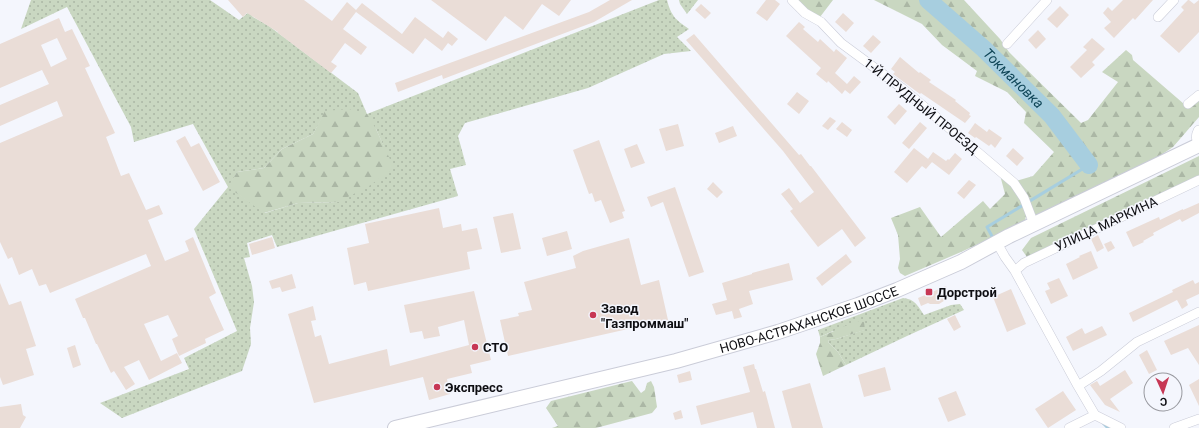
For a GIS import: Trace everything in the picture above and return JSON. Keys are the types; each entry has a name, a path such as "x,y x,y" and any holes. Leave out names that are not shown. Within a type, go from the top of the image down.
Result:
{"main road":[{"name":"НОВО-АСТРАХАНСКОЕ ШОССЕ","path":"395,428 676,361 792,328 858,305 961,262 1034,224 1199,143"}],"street":[{"name":"1-Й ПРУДНЫЙ ПРОЕЗД","path":"792,0 805,13 821,22 841,43 902,88 1014,183 1024,198 1034,224"},
{"path":"1007,44 1047,0"},
{"path":"1158,17 1174,0"},
{"path":"1188,104 1199,95"},
{"path":"1199,131 1197,134 1197,140 1199,143"},
{"name":"УЛИЦА МАРКИНА","path":"1016,271 1024,262 1199,180"},
{"path":"997,243 1005,257 1016,271 1095,415 1121,428"},
{"path":"1078,386 1101,371 1137,342 1199,312"},
{"path":"1069,428 1095,415"},
{"path":"1174,428 1199,419"}],"green space":[{"path":"31,0 210,0 239,20 249,12 253,17 269,26 358,93 367,114 659,0 667,0 670,10 675,17 689,29 677,37 691,51 664,54 588,88 465,123 458,136 466,165 450,169 458,196 277,247 272,235 247,243 250,257 244,258 252,286 254,302 250,328 251,344 242,371 122,418 100,403 189,369 184,358 237,331 194,229 228,187 193,124 134,142 131,127 67,7 21,29","holes":["326,111 376,129 384,147 338,202 298,203 265,213 229,187 237,172 264,168 282,149 313,134"]},
{"path":"679,0 698,0 687,14"},
{"path":"798,0 833,0 820,17 807,11"},
{"path":"874,0 964,0 1000,39 1009,52 1081,123 1088,120 1118,82 1102,72 1126,50 1132,55 1133,60 1184,104 1199,97 1199,117 1173,147 1161,155 1040,216 1036,215 1033,213 1016,181 1033,176 1054,152 1024,123 1026,112 1007,92 975,76 977,71 942,45 922,24"},
{"path":"349,109 367,114 376,129 394,168 369,186 338,202 298,203 264,213 228,187 237,172 264,168 282,149 313,134 325,111"},
{"path":"1199,156 1199,176 1027,257 1022,250 1031,238"},
{"path":"1000,175 1015,191 1023,204 1026,217 1024,223 905,276 900,273 898,268 900,259 898,235 891,218 920,207 941,237 983,201 990,209 1005,194"},
{"path":"903,298 913,301 924,315 951,305 960,304 964,310 846,365 838,352 828,342 829,340 864,330 833,331 820,337 818,330"},
{"path":"857,321 864,322 865,330 829,340 828,342 838,352 846,365 823,376 816,354 820,343 820,337"},
{"path":"632,381 641,393 645,390 647,383 651,381 654,387 657,407 652,413 596,428 552,428 558,426 546,408 551,401"}],"building":[{"path":"228,0 304,0 332,21 347,2 356,10 362,3 402,34 415,17 443,38 448,31 458,39 452,46 448,43 442,51 425,38 413,54 356,12 343,29 367,47 361,55 345,43 331,62 337,66 331,73 278,32 247,13 243,17"},
{"path":"431,0 571,0 559,16 542,4 523,30 505,16 486,41"},
{"path":"610,0 632,0 594,22 443,79 442,75 398,92 395,83 589,12"},
{"path":"766,0 775,0 780,4 767,21 756,13"},
{"path":"1123,0 1153,0 1135,20 1133,18 1114,38 1104,28 1111,22 1103,13 1108,7 1112,11"},
{"path":"1188,0 1194,4 1199,0 1199,32 1179,53 1160,36 1184,10 1181,7"},
{"path":"701,4 711,13 705,19 695,10"},
{"path":"1060,6 1069,15 1057,28 1047,19"},
{"path":"843,13 854,23 846,32 835,22"},
{"path":"59,18 65,32 72,29 90,66 85,68 115,133 106,137 121,176 129,173 146,210 159,205 163,214 148,220 165,261 189,251 185,241 193,237 216,293 209,297 224,330 205,339 206,343 179,356 172,339 178,336 168,315 144,324 161,361 177,353 182,363 149,380 139,360 124,367 135,384 126,390 114,371 111,373 75,299 151,266 146,254 50,293 46,284 39,286 32,269 19,275 12,257 8,259 0,242 0,143 63,116 57,101 0,126 0,105 49,84 42,70 0,88 0,44","holes":["57,38 67,59 51,67 41,45"]},
{"path":"799,22 805,27 803,29 818,42 820,39 834,52 836,49 847,58 835,73 847,84 854,76 861,82 850,94 845,90 842,94 828,81 827,83 816,74 821,68 786,36"},
{"path":"1038,30 1046,39 1036,49 1028,40"},
{"path":"694,34 799,155 801,154 866,238 855,247 842,229 818,247 790,211 793,209 781,194 789,188 800,203 814,192 783,151 686,40"},
{"path":"873,35 881,42 871,53 863,46"},
{"path":"1092,38 1105,49 1092,62 1095,65 1081,78 1070,67 1087,50 1083,47"},
{"path":"900,57 919,73 920,72 931,80 929,82 956,100 955,101 970,113 969,115 971,116 965,123 921,93 920,94 893,74 895,72 891,69"},
{"path":"797,92 809,101 799,114 787,104"},
{"path":"899,104 907,111 895,125 887,117"},
{"path":"830,117 836,121 828,130 822,126"},
{"path":"842,122 852,130 847,137 836,129"},
{"path":"920,122 927,128 909,149 902,143"},
{"path":"975,123 987,132 989,129 1002,138 995,148 991,144 989,146 968,133"},
{"path":"678,124 684,146 666,151 659,129"},
{"path":"733,126 737,136 719,143 715,133"},
{"path":"185,136 191,147 199,143 220,182 203,191 176,141"},
{"path":"599,140 625,211 622,212 624,218 610,223 601,200 595,202 592,193 589,194 573,150"},
{"path":"637,144 645,163 631,168 624,149"},
{"path":"914,148 932,162 926,169 922,166 907,183 894,172"},
{"path":"1013,148 1024,158 1017,166 1006,156"},
{"path":"933,152 946,161 948,159 949,160 955,153 962,159 949,175 928,159"},
{"path":"969,180 976,185 964,199 957,193"},
{"path":"713,182 723,192 717,198 707,189"},
{"path":"675,187 704,272 689,277 663,202 651,207 647,197"},
{"path":"1199,203 1199,213 1182,222 1180,219 1153,233 1154,235 1143,241 1144,242 1133,247 1126,232 1159,217 1160,220"},
{"path":"439,208 443,228 461,224 462,231 477,228 482,249 467,252 470,269 368,291 366,282 354,285 347,248 369,243 365,224"},
{"path":"513,213 521,249 501,253 493,217"},
{"path":"567,231 572,249 547,256 542,238"},
{"path":"1098,235 1104,248 1097,252 1091,239"},
{"path":"272,237 275,248 252,255 249,244"},
{"path":"629,238 641,285 659,280 668,320 508,356 500,320 519,316 518,313 532,310 524,282 576,268 573,256 583,251"},
{"path":"1111,241 1115,248 1108,252 1104,244"},
{"path":"1091,251 1098,268 1073,280 1066,264"},
{"path":"846,254 852,262 822,286 816,278"},
{"path":"789,263 793,280 749,291 753,304 739,309 742,317 734,319 732,311 716,315 712,304 727,300 722,283"},
{"path":"292,274 296,288 282,292 280,287 272,289 269,281"},
{"path":"1059,278 1068,296 1051,304 1045,291 1050,289 1047,283"},
{"path":"1193,280 1195,284 1199,282 1199,294 1186,300 1188,305 1182,309 1177,300 1133,322 1129,313 1173,292 1172,290"},
{"path":"0,283 9,305 21,301 36,346 26,349 34,375 3,385 0,377"},
{"path":"946,286 950,297 939,304 928,303 921,306 918,298"},
{"path":"1011,289 1026,324 1007,332 993,297"},
{"name":"СТО","path":"474,291 491,360 470,365 472,373 447,379 450,394 429,400 423,377 314,403 288,314 313,306 316,320 311,321 315,337 321,335 329,364 387,349 390,366 469,345 464,320 438,327 440,336 424,339 422,331 410,333 404,305"},
{"path":"955,315 961,327 954,331 947,319"},
{"path":"1199,325 1199,365 1188,348 1171,355 1164,341"},
{"path":"1102,326 1107,335 1073,351 1066,337 1082,328 1085,334"},
{"path":"75,345 81,365 73,368 67,348"},
{"path":"1147,350 1157,370 1148,372 1139,355"},
{"path":"754,364 763,392 765,391 775,428 757,428 753,412 701,425 696,406 750,392 743,367"},
{"path":"885,367 891,390 864,397 858,375"},
{"path":"1125,370 1133,383 1110,399 1120,412 1105,405 1090,385 1097,381 1100,386"},
{"path":"690,371 692,380 679,383 677,375"},
{"path":"1199,379 1199,406 1189,385"},
{"path":"810,383 823,428 792,428 782,391"},
{"path":"956,391 966,415 948,422 938,398"},
{"path":"1063,391 1076,410 1048,428 1035,409"},
{"path":"21,404 23,415 26,417 20,428 0,428 0,407"},
{"path":"681,410 683,418 675,420 673,413"}],"waterway":[{"name":"Токмановка","path":"928,0 984,49 1052,116 1089,165"},
{"path":"994,240 987,227 1089,165"},
{"path":"1103,423 1108,428"}],"place":[{"name":"Дорстрой","path":"929,292"},
{"name":"Завод \"Газпроммаш\"","path":"593,315"},
{"name":"СТО","path":"475,347"},
{"name":"Экспресс","path":"437,387"}]}
